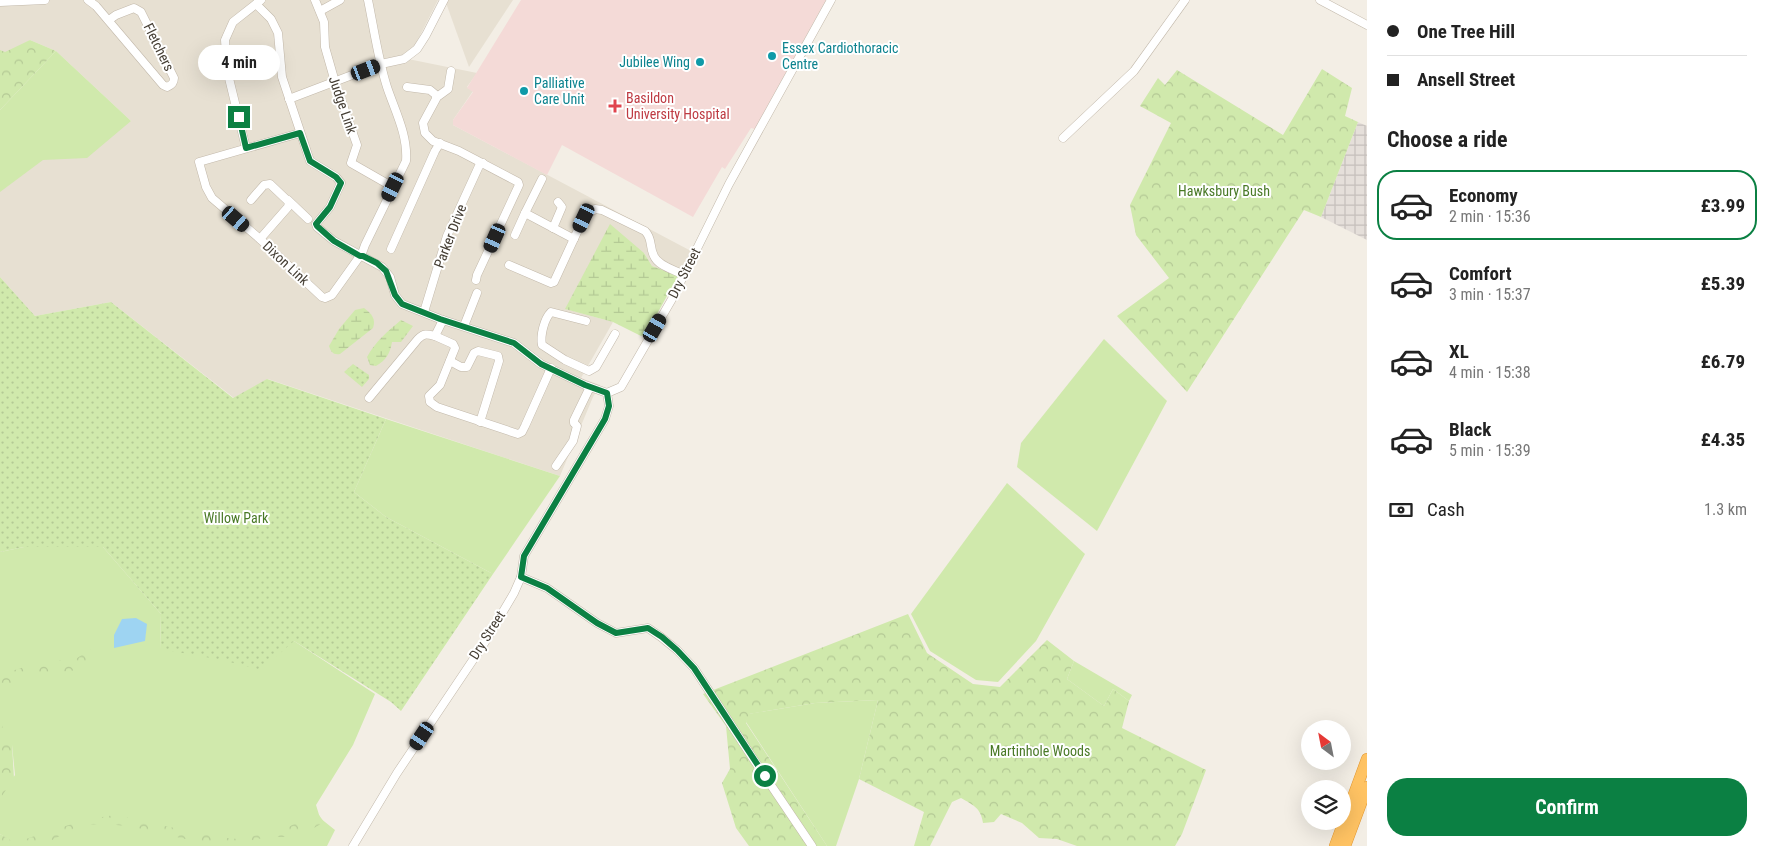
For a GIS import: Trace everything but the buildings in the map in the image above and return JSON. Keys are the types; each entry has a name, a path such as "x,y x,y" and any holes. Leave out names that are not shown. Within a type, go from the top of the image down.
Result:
{"highway":[{"path":"1335,846 1367,759"},
{"path":"1345,846 1367,788"}],"street":[{"path":"0,2 46,0"},
{"name":"Fletchers","path":"88,0 96,6 163,85 167,87 174,82 174,78 141,12 134,8 108,20"},
{"name":"Judge Link","path":"315,0 324,22 325,47 335,82 357,145 351,163 393,187"},
{"path":"320,11 340,0"},
{"path":"361,256 406,161 407,149 405,136 386,86 368,0"},
{"path":"288,99 381,64 404,59 417,49 444,0"},
{"name":"Dry Street","path":"353,846 397,773 485,642 514,593 521,577 524,556 605,419 609,406 607,393 621,387 672,299 729,184 831,0"},
{"path":"1063,138 1134,71 1185,0"},
{"path":"1320,0 1367,24"},
{"path":"246,148 227,70 225,40 233,22 258,2 271,18 278,33 282,77 310,161 336,177 341,183 330,207 316,224 321,232 361,256 377,263 386,271 395,295 402,304 443,320 495,335 514,343 541,364 607,393"},
{"path":"451,71 448,89 437,97 423,123 427,136 433,141 459,150 516,180 519,185 476,280"},
{"path":"407,87 430,90 437,97"},
{"name":"Dixon Link","path":"300,133 198,162 206,187 212,198 325,298 332,295 361,256"},
{"path":"392,249 434,151 440,143"},
{"name":"Parker Drive","path":"424,312 447,236 479,166 483,163"},
{"path":"515,235 542,179"},
{"path":"251,200 264,185 268,184 308,219"},
{"path":"260,239 288,208 288,200"},
{"path":"553,228 562,207 558,202"},
{"path":"509,265 551,283 554,282 584,218 595,209 602,210 645,230 650,235 653,255 658,262 684,275"},
{"path":"525,213 574,239"},
{"path":"464,326 477,293"},
{"path":"586,320 551,312 547,316 541,337 542,345 586,371 594,369 615,334"},
{"path":"435,336 443,320"},
{"path":"368,398 422,334 427,334 454,345 450,361 440,385 430,396 430,402 437,407 515,434 520,434 551,368"},
{"path":"450,361 461,367 467,367 474,353 478,351 498,356 499,361 480,422"},
{"path":"568,377 574,365"},
{"path":"556,466 573,441 577,426 574,420 590,387"},
{"path":"521,577 547,588 597,623 616,633 648,628 677,650 694,668 812,846"}],"shaded area":[{"path":"0,0 438,0 408,59 477,73 467,87 473,91 453,120 453,125 691,251 678,276 652,266 644,253 566,309 613,322 581,378 600,385 593,397 560,476 268,379 234,398 111,302 35,316 0,277 0,146 131,121 56,51 30,40 0,63"},
{"path":"445,0 513,0 469,67"},
{"name":"Basildon University Hospital","path":"521,0 826,0 755,129 751,128 725,169 722,167 693,217 562,145 547,175 453,125 453,120 473,92 467,88"},
{"path":"1358,122 1367,126 1367,240 1321,217"}],"green space":[{"path":"30,40 56,51 0,110 0,50 5,52"},
{"path":"56,51 131,121 87,158 43,160 0,192 0,110"},
{"name":"Hawksbury Bush","path":"1322,69 1352,88 1345,116 1358,122 1321,217 1304,210 1187,392 1117,316 1169,278 1136,235 1130,205 1171,123 1140,106 1158,78 1165,85 1177,70 1283,135"},
{"path":"610,224 644,253 652,266 678,276 646,334 641,336 613,322 565,309"},
{"name":"Willow Park","path":"0,277 35,316 111,302 233,398 267,379 386,419 354,492 386,517 493,574 401,711 391,702 294,641 261,670 222,660 160,649 161,614 103,547 24,547 0,552"},
{"path":"364,308 373,317 373,328 340,354 333,353 329,346 339,329 355,310"},
{"path":"401,320 413,326 401,342 392,342 389,353 382,361 376,366 370,365 367,357 374,346"},
{"path":"1104,339 1167,401 1097,531 1017,467 1021,443"},
{"path":"353,364 369,375 369,379 362,387 344,372"},
{"path":"386,419 560,476 493,574 386,517 354,492"},
{"path":"1007,483 1085,554 1036,641 998,682 976,680 930,651 911,614"},
{"path":"24,547 103,547 161,614 160,649 294,641 375,694 353,745 316,805 320,818 335,830 327,846 18,846 0,834 0,798 15,775 12,745 0,744 0,552"},
{"name":"Martinhole Woods","path":"908,614 927,653 973,684 1000,687 1047,640 1074,661 1067,679 1104,706 1113,689 1129,701 1122,728 1206,770 1182,834 1175,846 1077,846 1057,839 1039,838 1022,823 1001,814 994,822 983,823 978,810 961,798 952,802 930,846 914,846 924,812 859,779 878,700 815,703 749,714 746,723 827,846 749,846 736,828 722,783 730,769 726,726 703,694"},
{"path":"95,647 99,662 91,666 76,670 32,675 0,688 0,675 36,663 77,658"},
{"path":"1074,661 1132,695 1129,701 1113,689 1104,706 1067,679"},
{"path":"878,700 859,779 836,846 827,846 746,722 748,714 815,703"},
{"path":"0,716 3,730 12,745 14,778 0,799"},
{"path":"115,815 233,839 280,832 292,825 319,815 324,822 309,831 288,837 268,837 233,844 223,844 221,846 211,846 212,843 135,827 104,824 81,826 38,846 0,846 0,834 15,843 51,830"}],"water":[{"path":"136,618 147,624 145,641 114,648 114,635 122,619"}],"place":[{"name":"Essex Cardiothoracic Centre","path":"772,56"},
{"name":"Jubilee Wing","path":"700,62"},
{"name":"Palliative Care Unit","path":"524,91"},
{"name":"Basildon University Hospital","path":"615,106"}],"route":[{"path":"239,117 246,148 300,133 310,161 336,177 341,183 330,207 316,224 317,226 321,232 334,241 382,267 390,277 395,295 402,304 440,319 495,335 514,343 541,364 585,385 607,393 609,406 605,419 524,556 521,577 547,588 597,623 616,633 648,628 662,637 694,668 765,776"}]}
